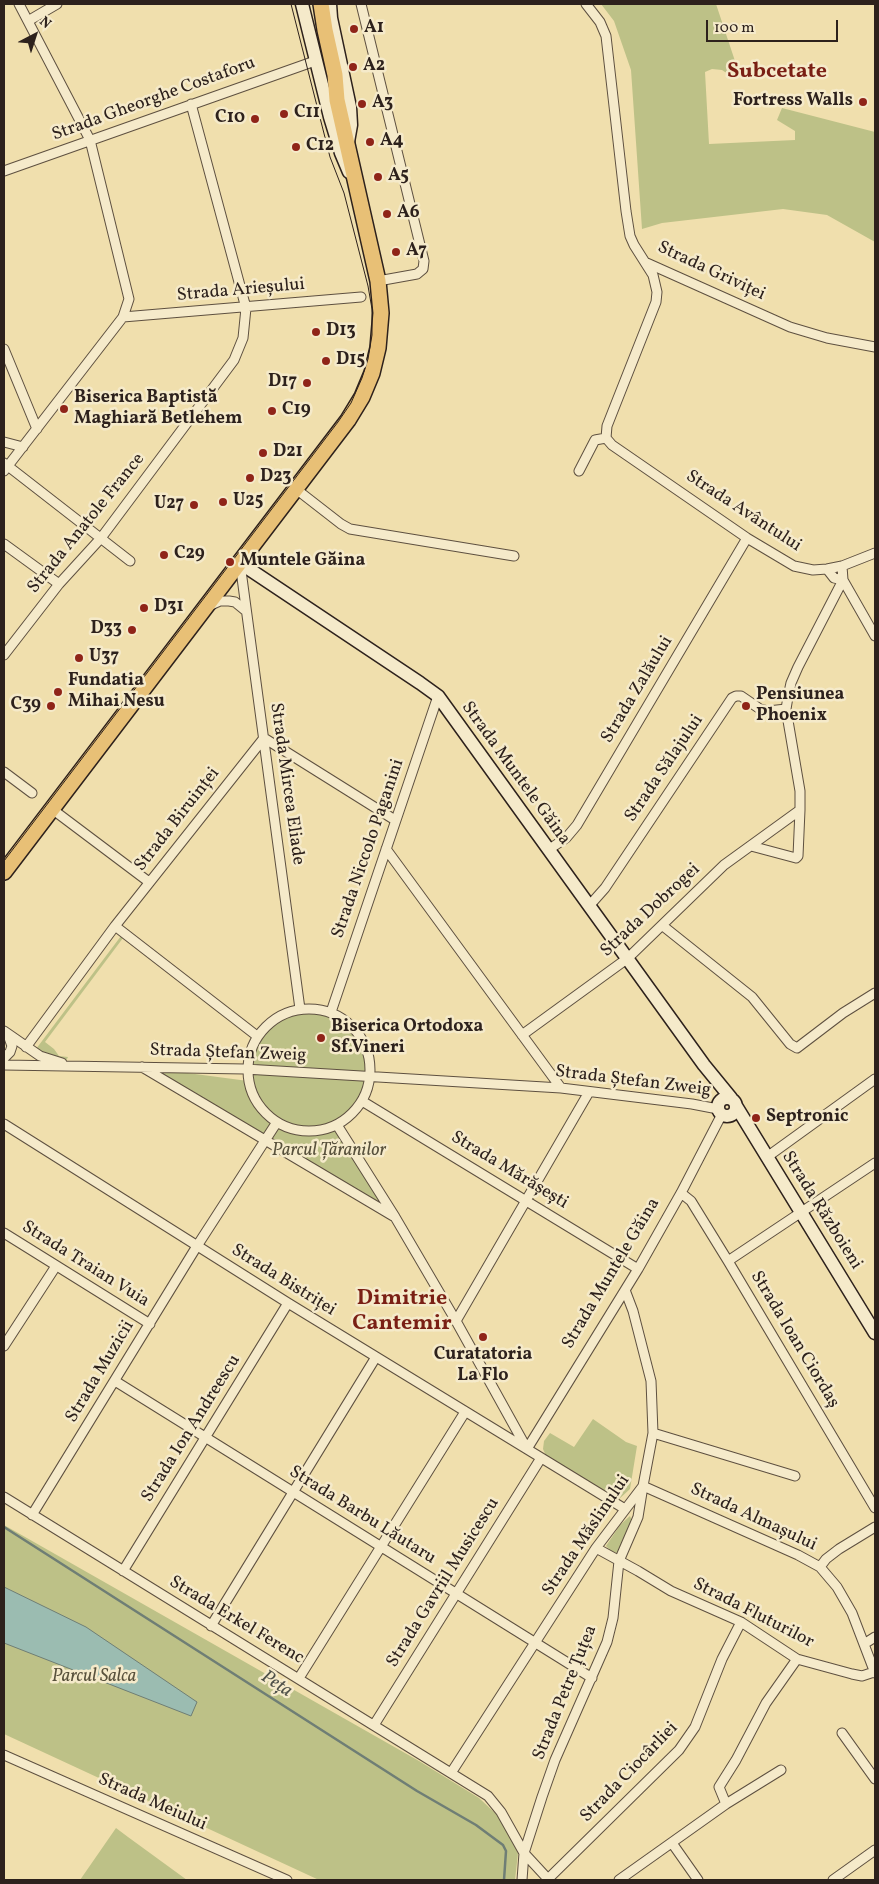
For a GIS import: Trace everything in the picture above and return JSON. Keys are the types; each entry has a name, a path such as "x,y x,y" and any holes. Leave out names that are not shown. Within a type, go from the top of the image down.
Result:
{"main road":[{"path":"311,4 322,60 337,100"},
{"path":"4,872 348,420 368,384 379,339 381,312 378,281 347,150 321,4"}],"street":[{"path":"19,4 90,140 129,298 123,317 23,447 5,466 130,561"},
{"path":"28,21 57,4"},
{"path":"302,4 315,62 341,153 356,184"},
{"path":"330,4 331,18 350,107 351,125 347,150"},
{"path":"361,4 424,261 423,269 417,274 378,281"},
{"name":"Strada Griviței","path":"586,4 600,22 606,36 628,227 634,246 646,263 790,327 827,338 875,347"},
{"name":"Strada Gheorghe Costaforu","path":"4,172 191,104 315,62"},
{"name":"Strada Anatole France","path":"4,655 59,584 100,538 234,360 244,338 246,308 191,104"},
{"path":"579,471 595,440 606,438 607,426 656,302 656,284 646,263"},
{"name":"Strada Arieșului","path":"123,317 361,297"},
{"path":"4,349 37,428"},
{"name":"Strada Avântului","path":"606,438 615,447 747,538 794,566 813,570 827,569 842,566 875,553"},
{"path":"4,442 23,447"},
{"path":"296,489 350,529 514,556"},
{"name":"Strada Zalăului","path":"548,850 566,838 577,825 747,538"},
{"path":"4,544 59,584"},
{"name":"Strada Mircea Eliade","path":"240,563 300,1009"},
{"name":"Strada Muntele Găina","path":"240,563 438,696 704,1065 725,1108 681,1193 638,1269 527,1449"},
{"path":"842,566 843,580 875,636"},
{"path":"827,569 834,578 843,580"},
{"path":"752,846 796,858 798,856 800,791 786,709 794,675 843,580"},
{"path":"206,607 220,601 229,601 235,602 246,611"},
{"name":"Strada Niccolo Paganini","path":"330,1012 438,696"},
{"name":"Strada Sălajului","path":"589,906 605,888 732,698 741,696 760,709 768,711 786,709"},
{"path":"264,738 395,820"},
{"name":"Strada Biruinței","path":"26,1047 115,926 264,738"},
{"path":"4,772 32,793"},
{"path":"52,809 149,882"},
{"name":"Strada Dobrogei","path":"522,1035 628,958 724,865 800,810"},
{"path":"386,850 561,1088"},
{"path":"115,926 257,1036"},
{"path":"663,926 752,997 790,1044 798,1048 843,1013 875,993"},
{"path":"316,1008 330,1012 350,1024 362,1037 368,1052 370,1077 362,1101 352,1115 337,1125 321,1130 304,1131 287,1127 277,1122 263,1111 256,1101 248,1081 248,1057 257,1036 275,1018 287,1012 300,1009 316,1008"},
{"path":"6,1033 49,1060 74,1065"},
{"path":"4,1058 10,1052 12,1046 12,1041 6,1033"},
{"name":"Strada Ștefan Zweig","path":"4,1065 247,1069 561,1088 725,1108"},
{"path":"142,1067 395,1217"},
{"path":"767,1157 875,1079"},
{"path":"456,1321 589,1092"},
{"name":"Strada Mărășești","path":"362,1101 638,1269"},
{"name":"Strada Războieni","path":"725,1108 751,1134 767,1157 875,1333"},
{"path":"198,1246 277,1122"},
{"path":"337,1125 395,1217 456,1321 527,1449"},
{"name":"Strada Bistriței","path":"4,1126 288,1303 625,1509"},
{"path":"728,1261 875,1163"},
{"name":"Strada Ioan Ciordaș","path":"681,1193 691,1201 728,1261 875,1508"},
{"name":"Strada Traian Vuia","path":"4,1233 150,1324"},
{"name":"Strada Muzicii","path":"32,1515 198,1246"},
{"path":"4,1346 56,1266"},
{"name":"Strada Măslinului","path":"451,1774 596,1548 643,1486 653,1433 651,1380 638,1327 625,1290"},
{"name":"Strada Ion Andreescu","path":"123,1571 288,1303"},
{"path":"211,1626 376,1357"},
{"name":"Strada Barbu Lăutaru","path":"115,1381 592,1678"},
{"path":"299,1678 465,1412"},
{"path":"653,1433 795,1476"},
{"name":"Strada Gavriil Musicescu","path":"374,1725 541,1458"},
{"name":"Strada Petre Țuțea","path":"522,1880 524,1853 555,1760 592,1678 611,1630 619,1561 638,1517 643,1486"},
{"name":"Strada Almașului","path":"643,1486 798,1555 820,1567 837,1587 852,1613 875,1673"},
{"name":"Strada Erkel Ferenc","path":"4,1497 488,1796 494,1802 524,1853 548,1878"},
{"path":"820,1567 826,1559 839,1549 875,1528"},
{"name":"Strada Fluturilor","path":"596,1548 671,1591 741,1622 797,1658 862,1676 875,1673"},
{"name":"Strada Ciocârliei","path":"548,1878 679,1750 695,1727 722,1659 741,1622"},
{"path":"864,1644 875,1637"},
{"path":"726,1804 719,1787 736,1760 766,1703 797,1658"},
{"path":"842,1733 875,1779"},
{"name":"Strada Meiului","path":"4,1755 287,1880"},
{"path":"619,1880 726,1804 781,1770"},
{"path":"672,1843 698,1880"},
{"path":"833,1880 875,1850"}],"green space":[{"path":"601,4 716,4 739,73 731,76 722,70 712,69 705,72 709,144 795,140 795,131 777,120 782,108 875,132 875,242 827,215 783,209 662,223 642,229 631,70 614,21"},
{"path":"121,936 123,938 45,1042 59,1056 68,1057 66,1061 46,1056 36,1049"},
{"name":"Parcul Țăranilor","path":"315,1008 331,1012 350,1024 361,1037 368,1052 371,1071 368,1089 352,1115 338,1125 395,1217 142,1067 248,1081 248,1060 252,1046 265,1026 287,1012"},
{"path":"593,1419 626,1442 637,1446 630,1489 618,1500 546,1456 543,1449 544,1441 550,1433 574,1447"},
{"path":"630,1516 632,1521 620,1550 617,1553 611,1551 606,1546 620,1525"},
{"name":"Parcul Salca","path":"4,1525 419,1761 479,1798 502,1821 518,1853 515,1880 319,1880 4,1734"},
{"path":"116,1828 128,1837 187,1880 80,1880"}],"water":[{"path":"4,1587 86,1627 197,1702 191,1716 4,1643"}],"waterway":[{"name":"Peța","path":"4,1527 417,1791 476,1825 503,1845 506,1851 504,1880"}],"tram line":[{"path":"4,861 338,422 351,403 362,378 368,359 372,335 372,309 368,286 344,193 330,157 291,4"}],"place":[{"name":"A1","path":"354,29"},
{"name":"A2","path":"353,67"},
{"name":"Fortress Walls","path":"863,102"},
{"name":"A3","path":"362,104"},
{"name":"C11","path":"284,114"},
{"name":"C10","path":"255,119"},
{"name":"A4","path":"370,142"},
{"name":"C12","path":"296,147"},
{"name":"A5","path":"378,177"},
{"name":"A6","path":"387,214"},
{"name":"A7","path":"396,252"},
{"name":"D13","path":"316,332"},
{"name":"D15","path":"326,361"},
{"name":"D17","path":"307,383"},
{"name":"Biserica Baptistă Maghiară Betlehem","path":"64,409"},
{"name":"C19","path":"272,411"},
{"name":"D21","path":"263,453"},
{"name":"D23","path":"250,478"},
{"name":"U25","path":"223,502"},
{"name":"U27","path":"194,505"},
{"name":"C29","path":"164,555"},
{"name":"Muntele Găina","path":"230,562"},
{"name":"D31","path":"144,608"},
{"name":"D33","path":"132,630"},
{"name":"U37","path":"79,658"},
{"name":"Fundatia Mihai Nesu","path":"58,692"},
{"name":"C39","path":"51,706"},
{"name":"Pensiunea Phoenix","path":"746,706"},
{"name":"Biserica Ortodoxa Sf.Vineri","path":"321,1038"},
{"name":"Septronic","path":"756,1118"},
{"name":"Curatatoria La Flo","path":"483,1337"}],"district":[{"name":"Subcetate","path":"777,73"},
{"name":"Dimitrie Cantemir","path":"402,1312"}]}
